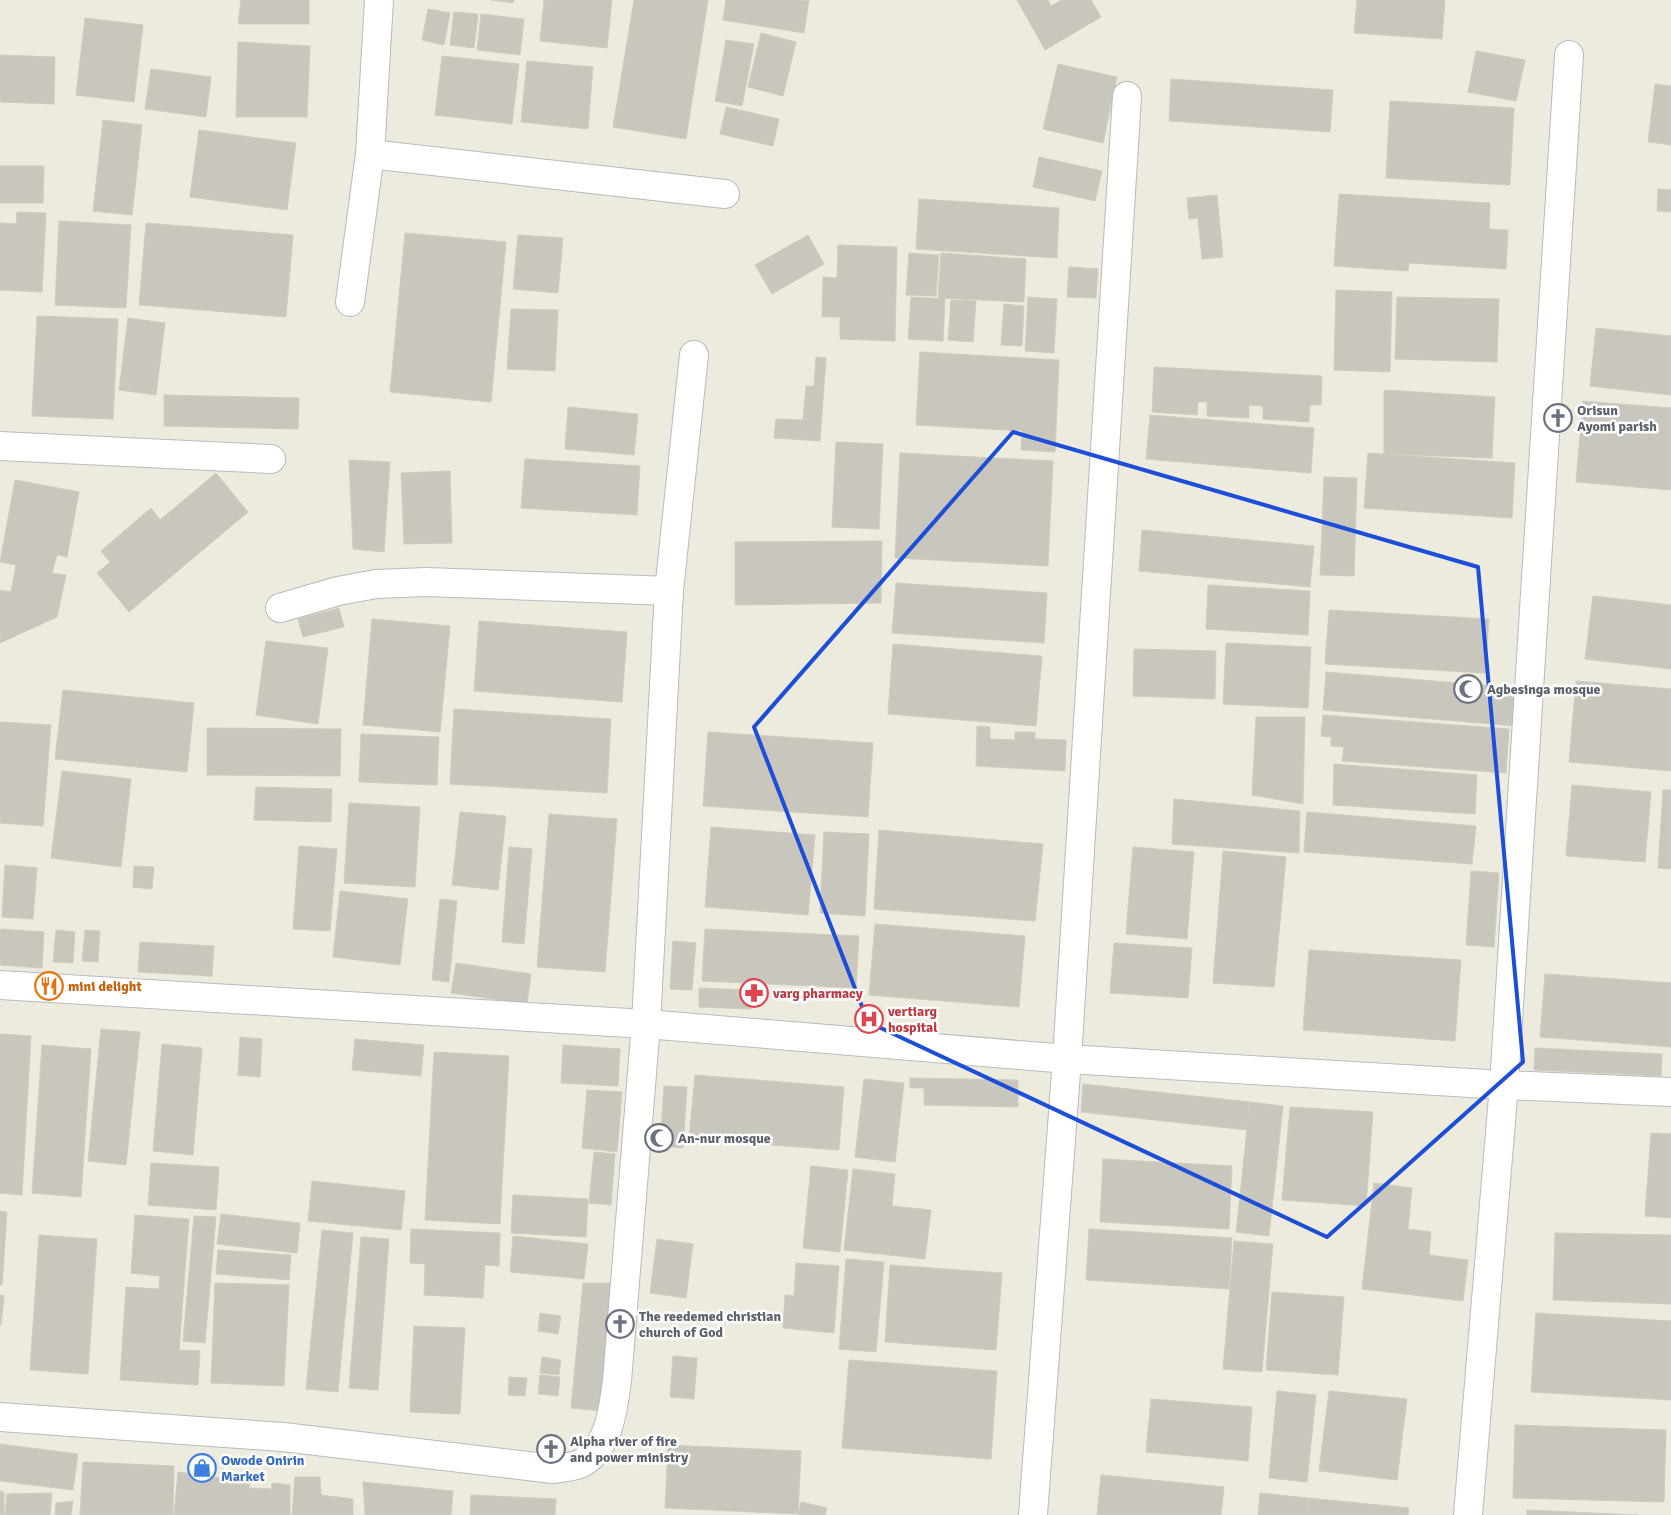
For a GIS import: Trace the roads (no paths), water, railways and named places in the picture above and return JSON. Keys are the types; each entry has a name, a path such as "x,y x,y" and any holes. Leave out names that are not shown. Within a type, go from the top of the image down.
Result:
{"street":[{"path":"350,302 370,154 379,0"},
{"path":"1468,1515 1504,1085 1570,55"},
{"path":"1033,1515 1067,1059 1127,96"},
{"path":"370,154 725,194"},
{"path":"0,1417 283,1437 553,1469 579,1464 594,1453 605,1436 613,1408 617,1381 646,1024 669,591 694,355"},
{"path":"0,446 271,459"},
{"path":"280,608 338,591 376,584 426,582 669,591"},
{"path":"0,985 646,1024 1067,1059 1504,1085 1671,1092"}],"place":[{"name":"Orisun Ayomi parish","path":"1558,418"},
{"name":"Agbesinga mosque","path":"1468,689"},
{"name":"mini delight","path":"49,986"},
{"name":"varg pharmacy","path":"754,993"},
{"name":"vertiarg hospital","path":"869,1019"},
{"name":"An-nur mosque","path":"659,1138"},
{"name":"The reedemed christian church of God","path":"620,1324"},
{"name":"Alpha river of fire and power ministry","path":"551,1449"},
{"name":"Owode Onirin Market","path":"202,1468"}]}
